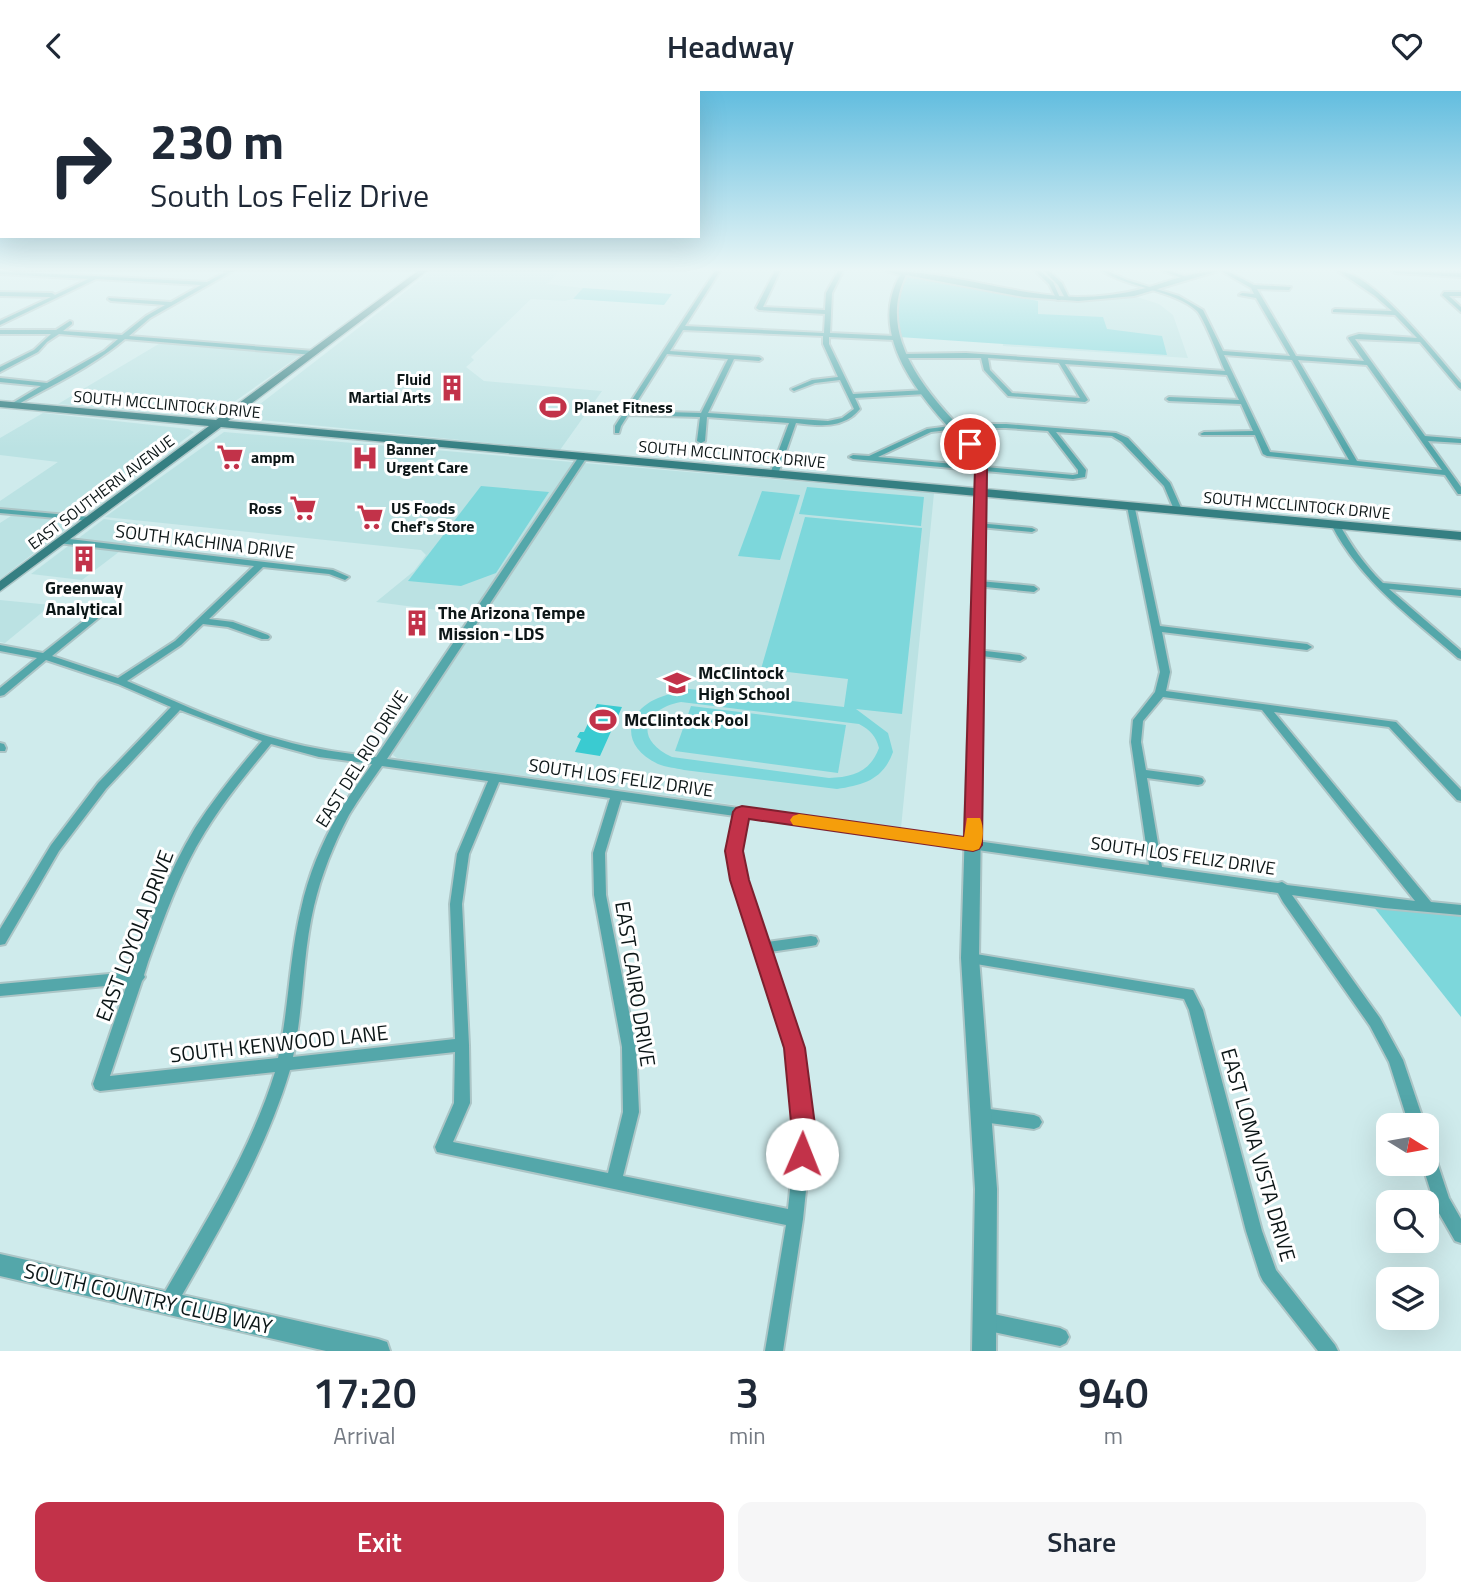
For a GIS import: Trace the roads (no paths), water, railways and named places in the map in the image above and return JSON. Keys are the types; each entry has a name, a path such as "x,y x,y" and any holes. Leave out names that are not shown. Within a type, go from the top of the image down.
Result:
{"main road":[{"name":"EAST SOUTHERN AVENUE","path":"0,587 345,330"},
{"name":"SOUTH MCCLINTOCK DRIVE","path":"0,404 1461,536"}],"street":[{"path":"0,370 36,351 44,341 62,330"},
{"path":"13,405 106,352 133,330"},
{"path":"617,432 626,413 680,330"},
{"path":"718,330 894,338"},
{"path":"626,413 828,423 849,418 857,409 828,351 826,330"},
{"path":"894,330 894,338 902,356 926,392 975,451 981,469 970,958 971,1014 982,1115 986,1191 984,1351"},
{"path":"1210,330 1267,454 1448,473"},
{"path":"1278,330 1354,462"},
{"path":"1412,330 1458,380 1461,387"},
{"path":"0,332 59,332 314,353"},
{"path":"1421,340 1352,337 1461,492"},
{"path":"665,352 759,359"},
{"path":"1220,353 1369,363"},
{"path":"902,356 984,356 1230,373"},
{"path":"984,356 987,370 1010,395 1085,400 1061,362"},
{"path":"701,441 703,415 732,357"},
{"path":"794,389 814,381 843,379"},
{"path":"0,380 50,385"},
{"path":"852,396 926,392"},
{"path":"1169,399 1242,402"},
{"path":"774,474 793,421"},
{"path":"872,457 925,431 953,427 982,425 1119,436 1167,485 1178,510"},
{"path":"853,457 1073,477 1082,475 1082,470 1050,429"},
{"path":"1203,434 1256,433"},
{"path":"1423,438 1461,441"},
{"path":"899,446 902,457 916,463"},
{"name":"EAST DEL RIO DRIVE","path":"168,1303 262,1134 284,1065 296,1005 301,939 317,873 344,814 583,457"},
{"path":"1131,506 1165,672 1160,693 1138,720 1136,742 1156,870"},
{"path":"0,511 90,519"},
{"path":"1335,524 1354,558 1461,656"},
{"path":"980,525 1032,530"},
{"name":"SOUTH KACHINA DRIVE","path":"61,541 330,572 345,577"},
{"path":"121,680 158,659 203,621 261,564"},
{"path":"979,584 1034,589"},
{"path":"1382,586 1461,593"},
{"path":"0,693 103,610"},
{"path":"203,621 230,624 265,637"},
{"path":"1158,629 1307,647"},
{"name":"SOUTH LOS FELIZ DRIVE","path":"0,647 44,655 121,680 268,741 319,753 1428,908 1461,910"},
{"path":"977,653 1020,658"},
{"path":"1160,693 1392,724 1461,797"},
{"path":"0,940 55,848 86,806 179,705"},
{"path":"1265,707 1428,908"},
{"name":"EAST LOYOLA DRIVE","path":"100,1084 165,902 192,844 224,793 268,741"},
{"path":"1140,773 1198,781"},
{"path":"495,778 463,854 456,904 462,1103 443,1147 795,1219"},
{"name":"EAST CAIRO DRIVE","path":"614,1181 631,1112 629,1047 600,895 599,853 617,795"},
{"path":"742,812 734,851 740,880 794,1048 804,1133 795,1219 774,1351"},
{"path":"1282,887 1287,899 1376,1022 1396,1060 1413,1113"},
{"path":"762,948 811,941"},
{"name":"EAST LOMA VISTA DRIVE","path":"970,958 1188,994 1196,1010 1254,1231 1269,1275 1329,1351"},
{"path":"0,991 138,977"},
{"name":"SOUTH KENWOOD LANE","path":"100,1084 462,1045"},
{"path":"982,1115 1034,1122"},
{"path":"1434,1176 1443,1202 1461,1235"},
{"name":"SOUTH COUNTRY CLUB WAY","path":"0,1265 378,1351"},
{"path":"984,1321 1060,1337"}],"place":[{"name":"Fluid Martial Arts","path":"452,388"},
{"name":"Planet Fitness","path":"553,407"},
{"name":"ampm","path":"230,457"},
{"name":"Banner Urgent Care","path":"365,458"},
{"name":"Ross","path":"303,508"},
{"name":"US Foods Chef's Store","path":"370,517"},
{"name":"Greenway Analytical","path":"84,559"},
{"name":"The Arizona Tempe Mission - LDS","path":"417,623"},
{"name":"McClintock High School","path":"677,683"},
{"name":"McClintock Pool","path":"603,720"}]}
